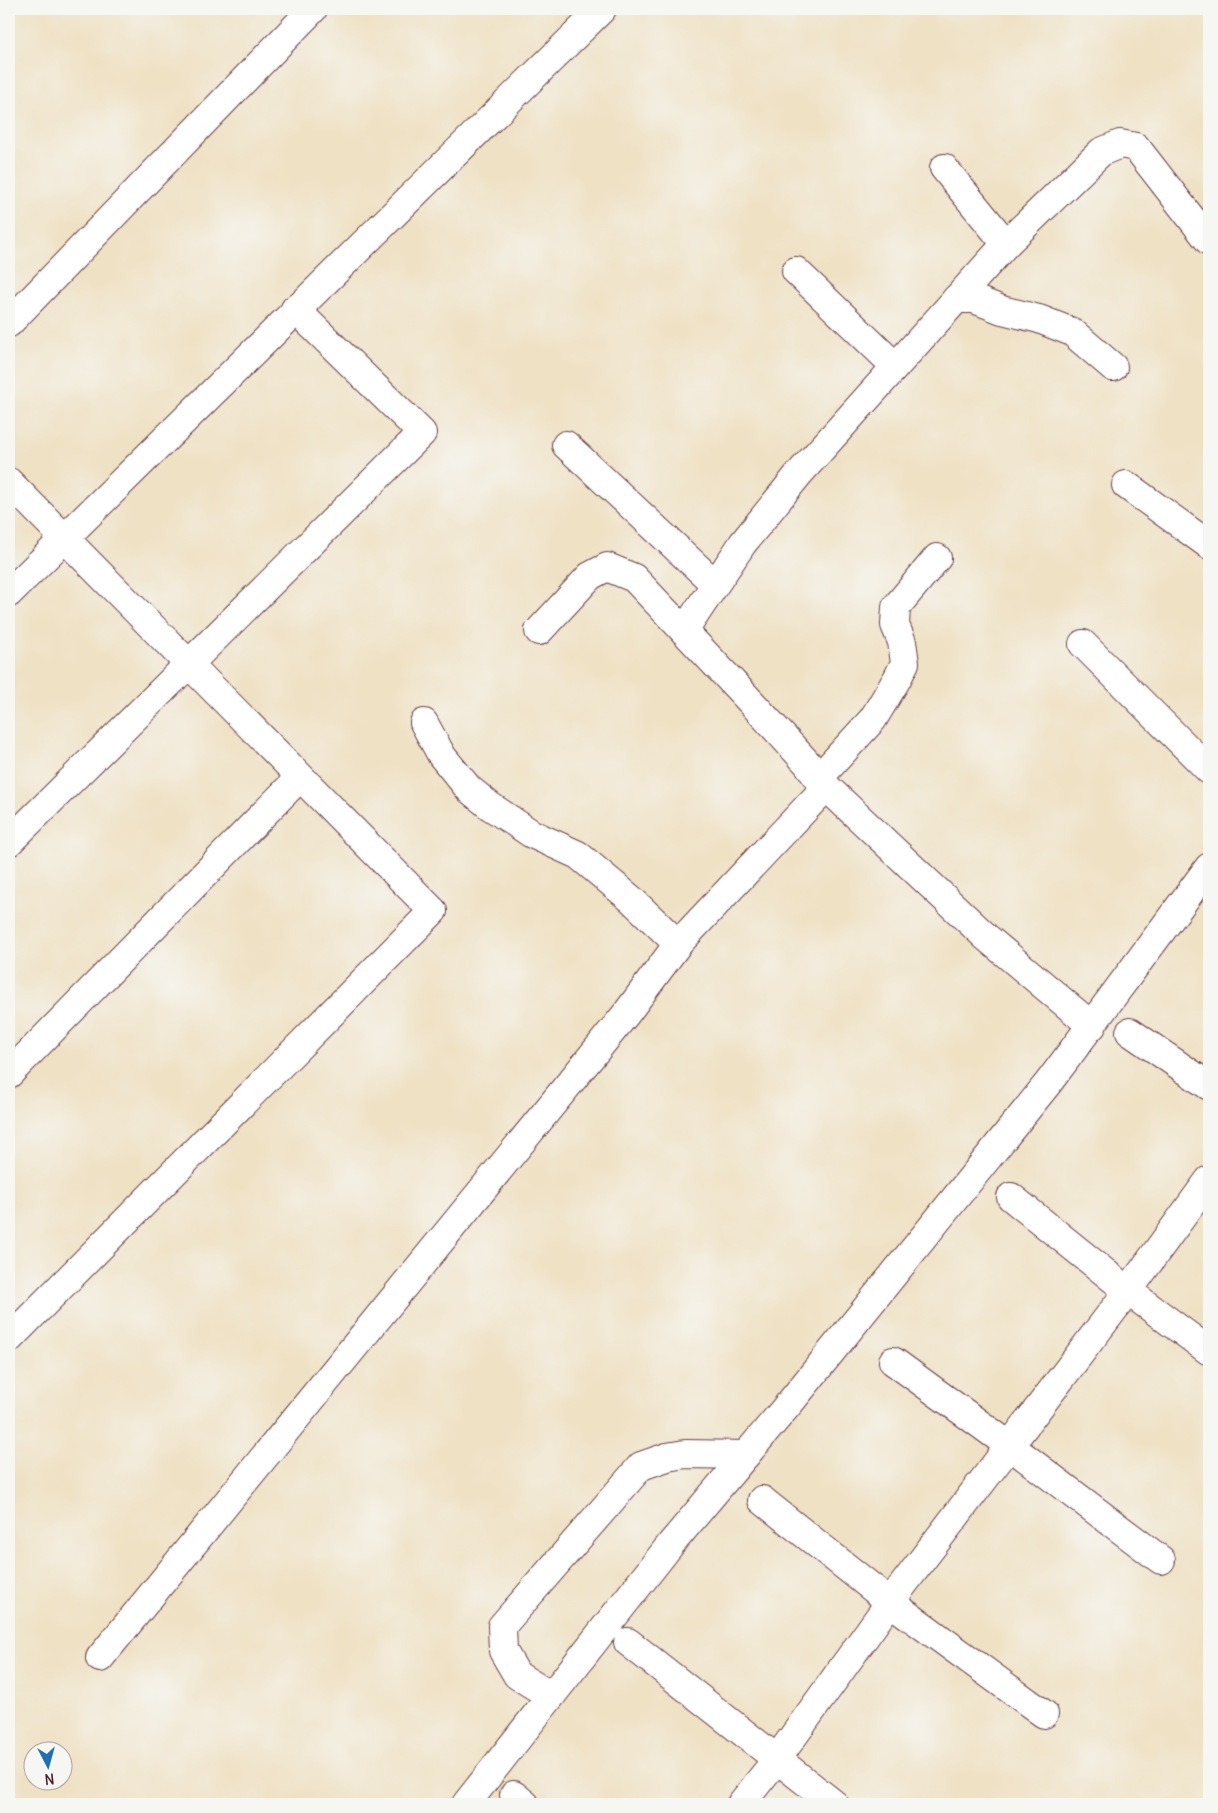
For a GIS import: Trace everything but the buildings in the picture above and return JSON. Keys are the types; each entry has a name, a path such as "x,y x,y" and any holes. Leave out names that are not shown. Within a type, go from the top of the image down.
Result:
{"street":[{"path":"9,323 313,9"},
{"path":"9,593 602,9"},
{"path":"684,631 714,583 743,543 798,475 1006,244 1101,152 1120,144 1136,147 1209,241"},
{"path":"944,168 1006,244"},
{"path":"796,271 895,366"},
{"path":"956,298 974,299 1002,310 1039,319 1072,332 1113,367"},
{"path":"9,842 422,432 295,310"},
{"path":"566,445 714,583"},
{"path":"9,482 433,911 9,1339"},
{"path":"1126,485 1209,545"},
{"path":"100,1658 626,1014 678,944 822,783 873,719 905,664 902,642 895,625 896,607 937,558"},
{"path":"539,632 590,576 607,567 634,578 808,764 822,783 986,937 1092,1026"},
{"path":"1082,644 1209,770"},
{"path":"424,723 442,756 469,789 490,806 532,834 578,855 631,899 678,944"},
{"path":"9,1074 300,777"},
{"path":"466,1804 671,1544 746,1455 1049,1082 1209,867"},
{"path":"1130,1032 1209,1086"},
{"path":"741,1804 777,1759 890,1602 1128,1291 1209,1180"},
{"path":"1011,1197 1128,1291 1209,1351"},
{"path":"893,1361 1010,1446 1161,1560"},
{"path":"552,1696 517,1675 503,1651 502,1626 641,1466 667,1457 685,1454 746,1455"},
{"path":"762,1500 890,1602 1044,1714"},
{"path":"628,1642 834,1804"}]}
